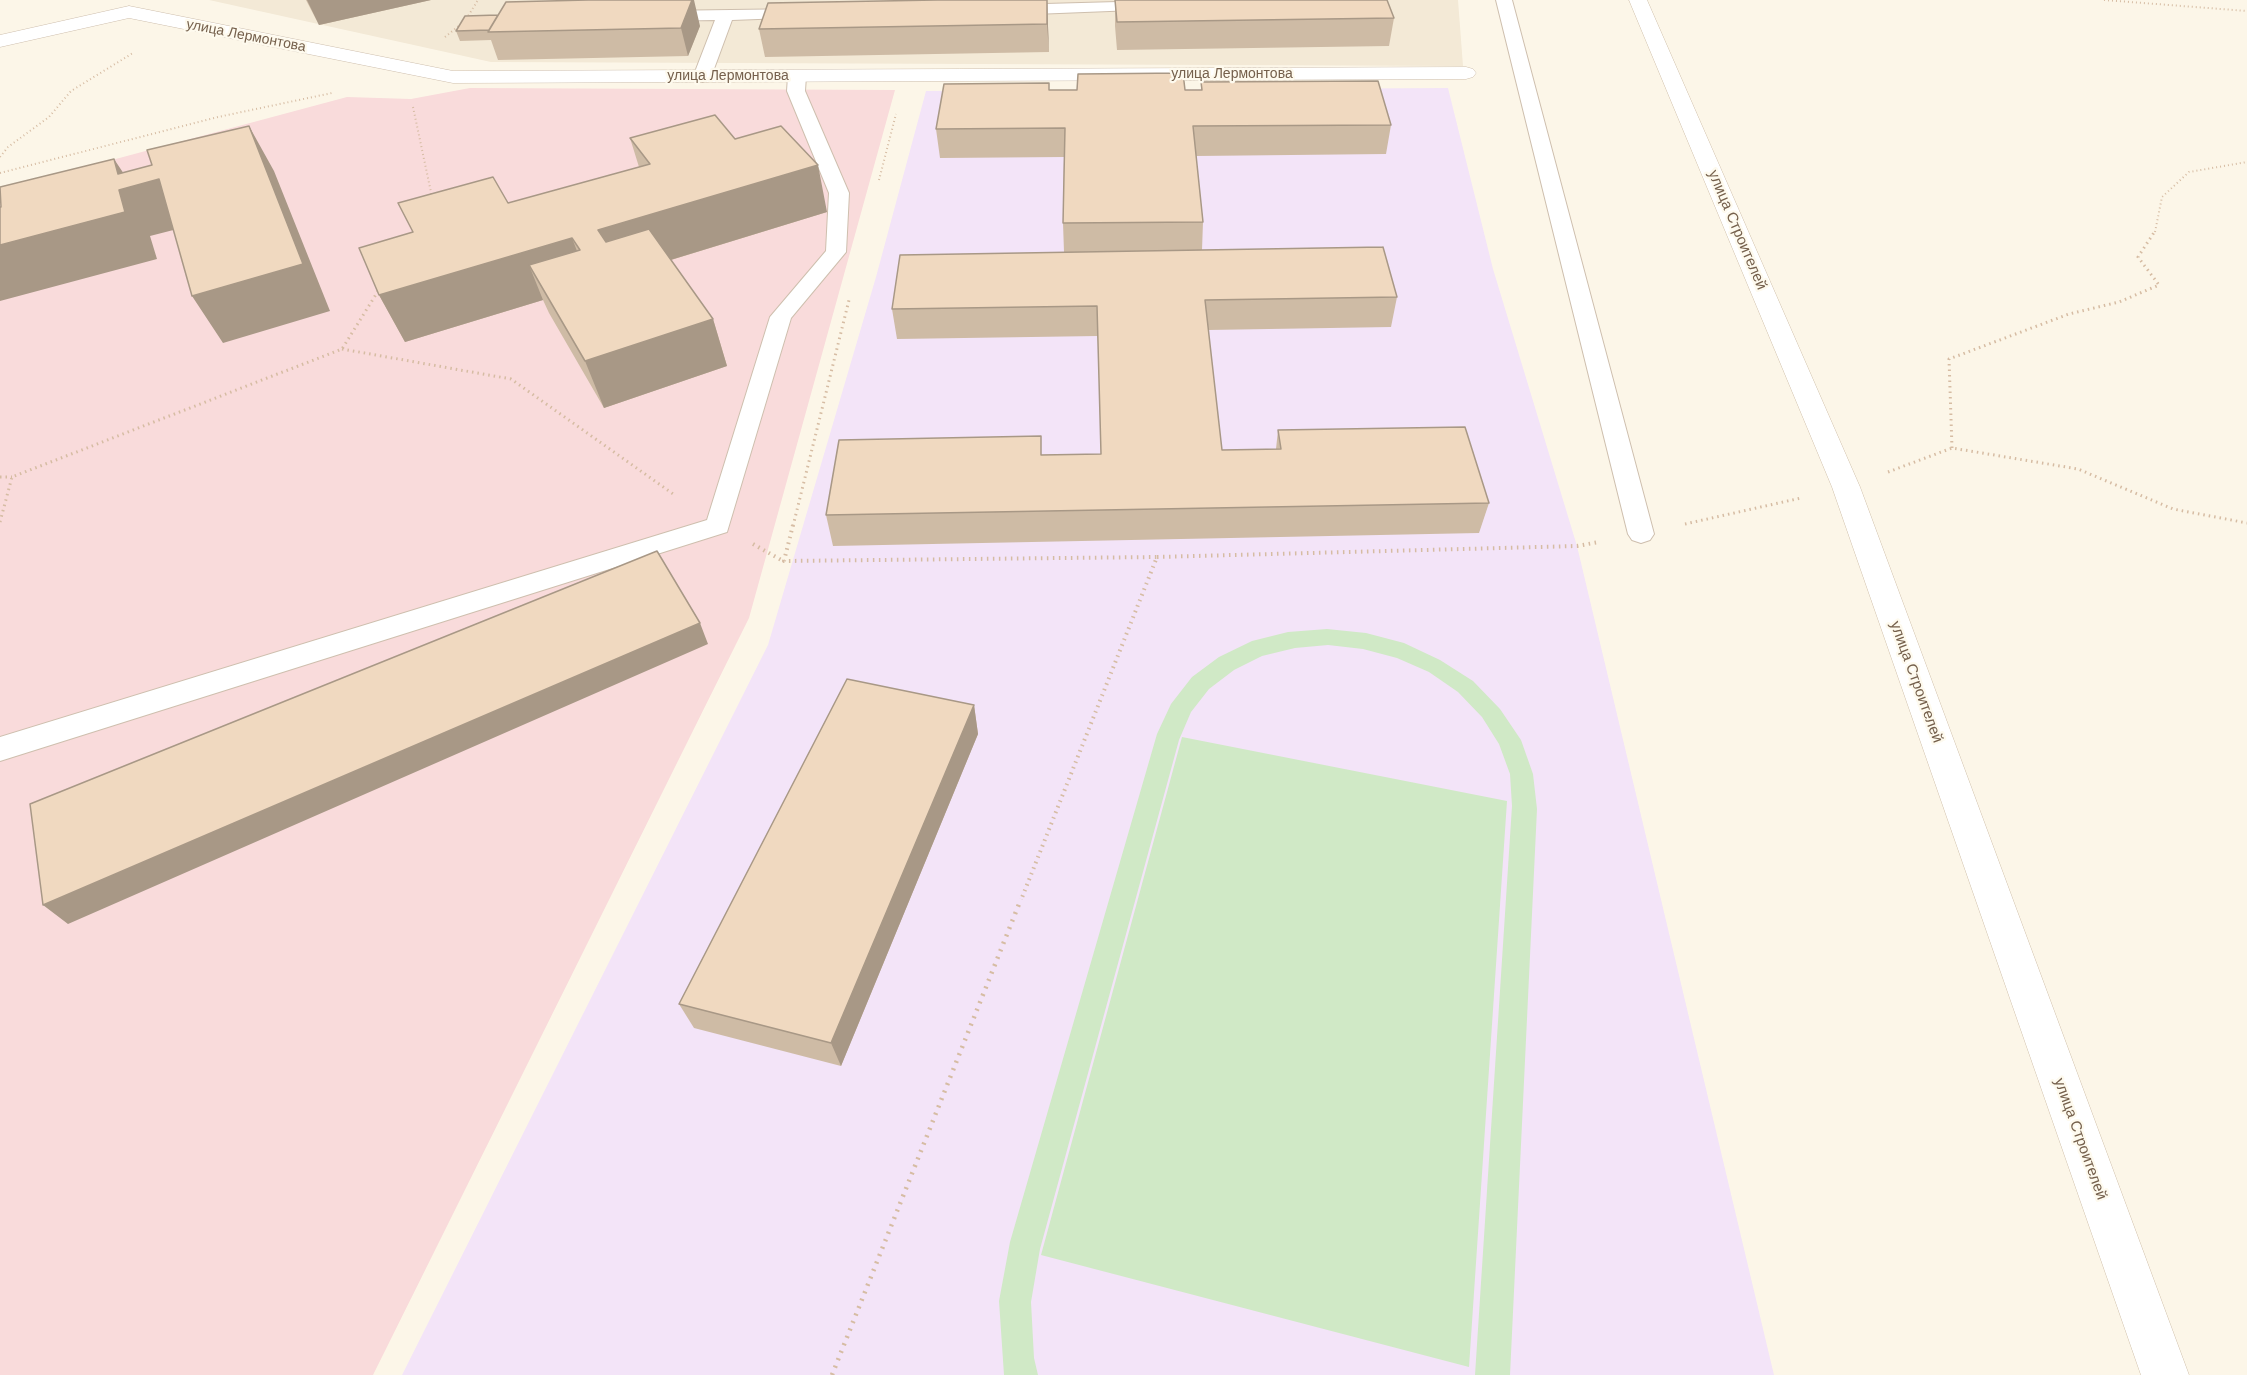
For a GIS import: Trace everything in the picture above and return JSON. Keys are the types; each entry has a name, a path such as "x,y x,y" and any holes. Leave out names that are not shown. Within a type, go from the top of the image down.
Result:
{"street":[{"name":"улица Строителей","path":"1638,0 1846,487 2165,1375"},
{"name":"улица Лермонтова","path":"0,41 129,12 453,77 1466,73"}],"lane":[{"path":"1504,0 1641,534"},
{"path":"988,10 1167,6"},
{"path":"645,16 820,14"},
{"path":"702,77 725,16"},
{"path":"0,749 718,526 781,317 836,252 839,193 796,92 797,76"}],"path":[{"path":"2104,0 2247,12"},
{"path":"465,21 476,20"},
{"path":"0,158 8,147 49,117 71,91 133,53 190,25"},
{"path":"877,191 906,75"},
{"path":"0,173 218,117 333,93"},
{"path":"411,99 433,202"},
{"path":"1952,448 1949,359 2069,314 2119,302 2159,285 2138,256 2155,232 2162,197 2189,172 2247,162"},
{"path":"342,349 384,280"},
{"path":"784,561 850,295"},
{"path":"0,477 12,477 342,349 511,379 718,526 784,561 1158,557 1577,546 1641,534 1846,487 1952,448 2078,469 2173,509 2247,524"},
{"path":"0,522 12,477"},
{"path":"832,1375 1158,557"}],"shaded area":[{"path":"209,0 1458,0 1463,66 491,62"},
{"path":"470,88 895,90 749,618 373,1375 0,1375 0,190 347,97 411,99"},
{"path":"1448,88 1493,269 1577,546 1774,1375 402,1375 768,645 876,277 926,91"}],"green space":[{"path":"1327,629 1366,633 1404,643 1440,660 1473,681 1500,709 1521,740 1533,774 1537,809 1510,1375 1475,1375 1512,806 1510,774 1499,744 1482,717 1458,692 1429,672 1397,658 1363,649 1328,645 1295,648 1262,656 1234,670 1209,689 1191,712 1179,740 1040,1249 1031,1302 1034,1358 1038,1375 1004,1375 999,1301 1010,1242 1157,734 1171,704 1192,677 1219,657 1252,641 1288,632"},
{"path":"1182,737 1507,801 1469,1367 1041,1255"}],"building":[{"path":"692,0 681,28 488,32 506,2"},
{"path":"1047,0 1047,24 759,29 768,3"},
{"path":"1115,0 1387,0 1394,18 1117,22"},
{"path":"498,15 489,30 456,31 465,16"},
{"path":"1183,73 1185,90 1202,90 1201,82 1378,81 1391,125 1193,126 1203,222 1063,223 1065,128 936,129 944,84 1049,83 1049,90 1077,90 1078,74"},
{"path":"715,115 735,139 781,126 818,165 598,230 606,242 649,229 713,319 585,361 529,265 580,250 572,238 379,295 359,248 413,232 398,203 493,177 508,203 650,164 630,138"},
{"path":"249,126 303,264 192,296 159,179 119,190 125,212 0,245 0,187 114,159 118,174 152,165 147,150"},
{"path":"1383,247 1397,297 1205,300 1222,450 1281,449 1278,430 1465,427 1489,503 826,515 839,440 1041,436 1041,455 1101,454 1097,306 892,309 900,255"},
{"path":"657,551 700,623 43,905 30,804"},
{"path":"847,679 974,705 831,1043 679,1004"}]}
